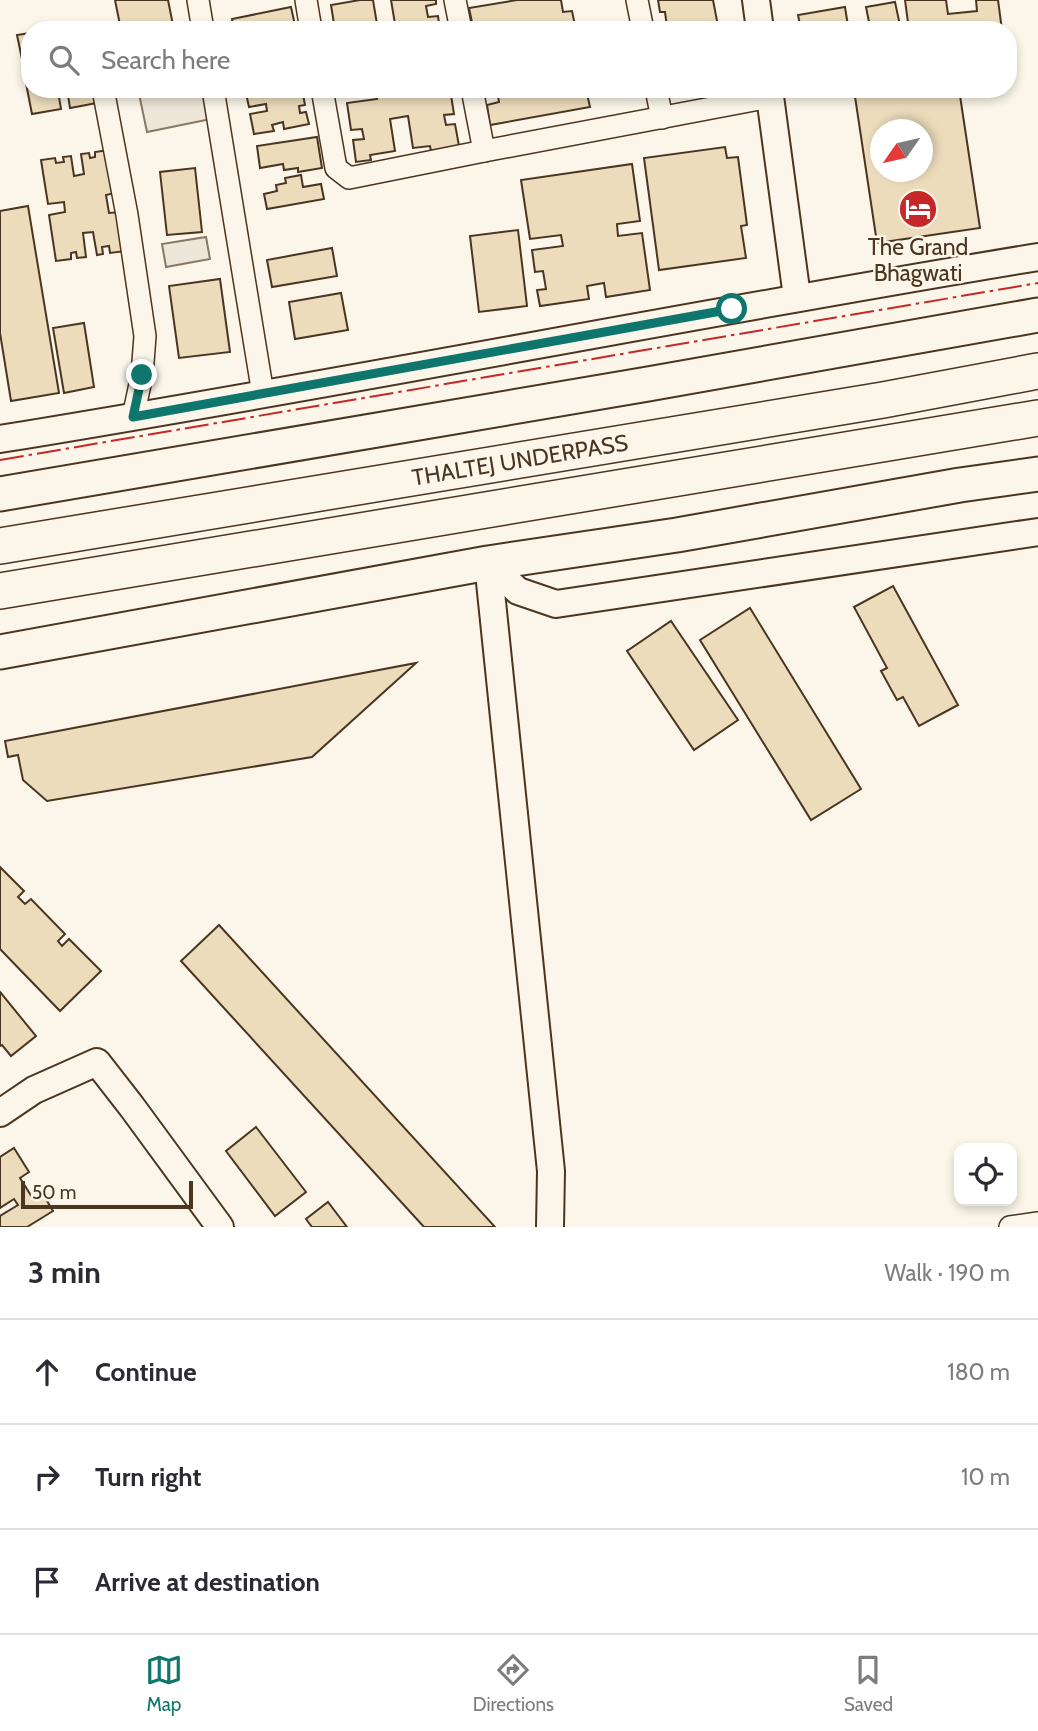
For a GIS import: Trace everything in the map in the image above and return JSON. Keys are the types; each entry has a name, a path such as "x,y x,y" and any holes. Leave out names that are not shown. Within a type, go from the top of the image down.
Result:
{"highway":[{"name":"THALTEJ UNDERPASS","path":"0,546 883,400 1038,371"},
{"name":"THALTEJ UNDERPASS","path":"0,591 1038,418"}],"main road":[{"path":"0,494 1038,315"},
{"path":"0,652 488,563 677,535 960,485 1038,474"}],"street":[{"path":"198,0 202,21"},
{"path":"306,0 310,21"},
{"path":"455,0 459,21"},
{"path":"637,0 641,21"},
{"path":"756,0 759,21"},
{"path":"105,98 127,215 145,336 142,375 133,417"},
{"path":"214,98 263,394"},
{"path":"324,98 336,168 349,177 662,118 748,98"},
{"path":"474,98 485,151"},
{"path":"658,98 662,118"},
{"path":"770,98 797,297"},
{"path":"0,439 797,297 1038,257"},
{"path":"488,563 517,591 556,604 1038,532"},
{"path":"488,563 551,1171 550,1227"},
{"path":"0,1112 34,1090 97,1062 220,1227"},
{"path":"1010,1227 1038,1223"}],"shaded area":[{"path":"140,98 207,98 211,119 147,132"},
{"path":"206,237 210,259 166,267 162,244"}],"building":[{"path":"115,0 168,0 172,21 119,21"},
{"path":"373,0 376,21 334,21 331,5"},
{"path":"391,0 436,0 436,4 426,6 428,17 438,16 439,21 394,21"},
{"path":"517,0 561,0 563,12 572,11 574,21 472,21 469,8"},
{"path":"658,0 713,0 717,21 666,21 665,12 660,12"},
{"path":"905,0 946,0 948,14 977,11 976,0 998,0 1001,21 908,21"},
{"path":"895,2 899,21 869,21 866,7"},
{"path":"291,7 294,21 232,21"},
{"path":"845,7 847,21 799,21 798,15"},
{"path":"21,34 21,54 17,35"},
{"path":"29,98 59,98 61,109 32,114"},
{"path":"68,98 96,98 97,103 70,108"},
{"path":"247,98 304,98 305,105 299,106 300,113 306,112 309,124 284,129 283,122 272,125 274,131 254,134 250,114 267,111 266,104 249,107"},
{"path":"451,98 454,114 444,115 446,125 455,124 459,146 431,151 430,146 413,148 408,116 390,119 395,151 370,155 371,160 356,162 353,140 364,139 362,129 351,130 347,103 377,99"},
{"path":"498,98 588,98 590,107 490,125 487,105 499,102"},
{"path":"855,98 960,98 980,228 877,243"},
{"path":"317,137 322,168 298,172 298,168 284,170 283,164 260,168 257,146"},
{"path":"725,147 727,158 738,157 747,225 741,226 746,258 659,270 644,158"},
{"path":"109,150 115,193 106,195 109,213 120,212 126,251 110,253 109,246 102,247 103,254 97,255 93,232 83,233 86,257 77,258 76,252 71,253 71,259 56,261 49,215 65,212 64,202 48,204 41,160 55,158 56,163 64,162 63,157 71,156 74,176 84,174 81,154 89,153 90,158 95,157 95,152"},
{"path":"632,164 640,221 617,224 618,236 642,233 650,290 606,297 604,283 587,286 589,299 540,306 537,290 546,289 543,271 535,272 532,250 563,246 561,235 530,239 521,180"},
{"path":"195,168 202,232 167,235 160,172"},
{"path":"301,175 303,187 321,184 324,199 267,209 264,194 277,191 276,185 286,183 285,178"},
{"path":"28,206 59,393 11,401 0,333 0,211"},
{"path":"518,230 527,306 479,312 470,236"},
{"path":"332,248 337,276 272,287 267,260"},
{"path":"220,279 230,352 179,358 169,286"},
{"path":"341,293 348,330 295,339 289,302"},
{"path":"84,323 94,387 64,393 53,328"},
{"path":"893,586 958,705 919,726 903,697 897,700 881,671 887,668 854,607"},
{"path":"750,608 861,789 811,820 700,640"},
{"path":"671,621 738,720 694,750 627,651"},
{"path":"416,663 312,757 47,801 23,780 18,755 8,757 5,741"},
{"path":"0,867 24,891 18,897 25,904 31,899 65,934 58,941 62,946 69,939 101,971 60,1011 0,949"},
{"path":"219,925 495,1227 424,1227 181,961"},
{"path":"0,992 36,1036 11,1056 0,1046"},
{"path":"256,1127 306,1192 275,1216 226,1151"},
{"path":"14,1148 29,1172 20,1178 32,1197 41,1191 53,1211 27,1227 0,1227 0,1216 18,1205 14,1199 0,1208 0,1157"},
{"path":"328,1202 347,1227 312,1227 306,1219"}],"power":[{"path":"0,460 1038,283"}],"place":[{"name":"The Grand Bhagwati","path":"918,209"}],"route":[{"path":"142,375 133,417 732,309"}]}
